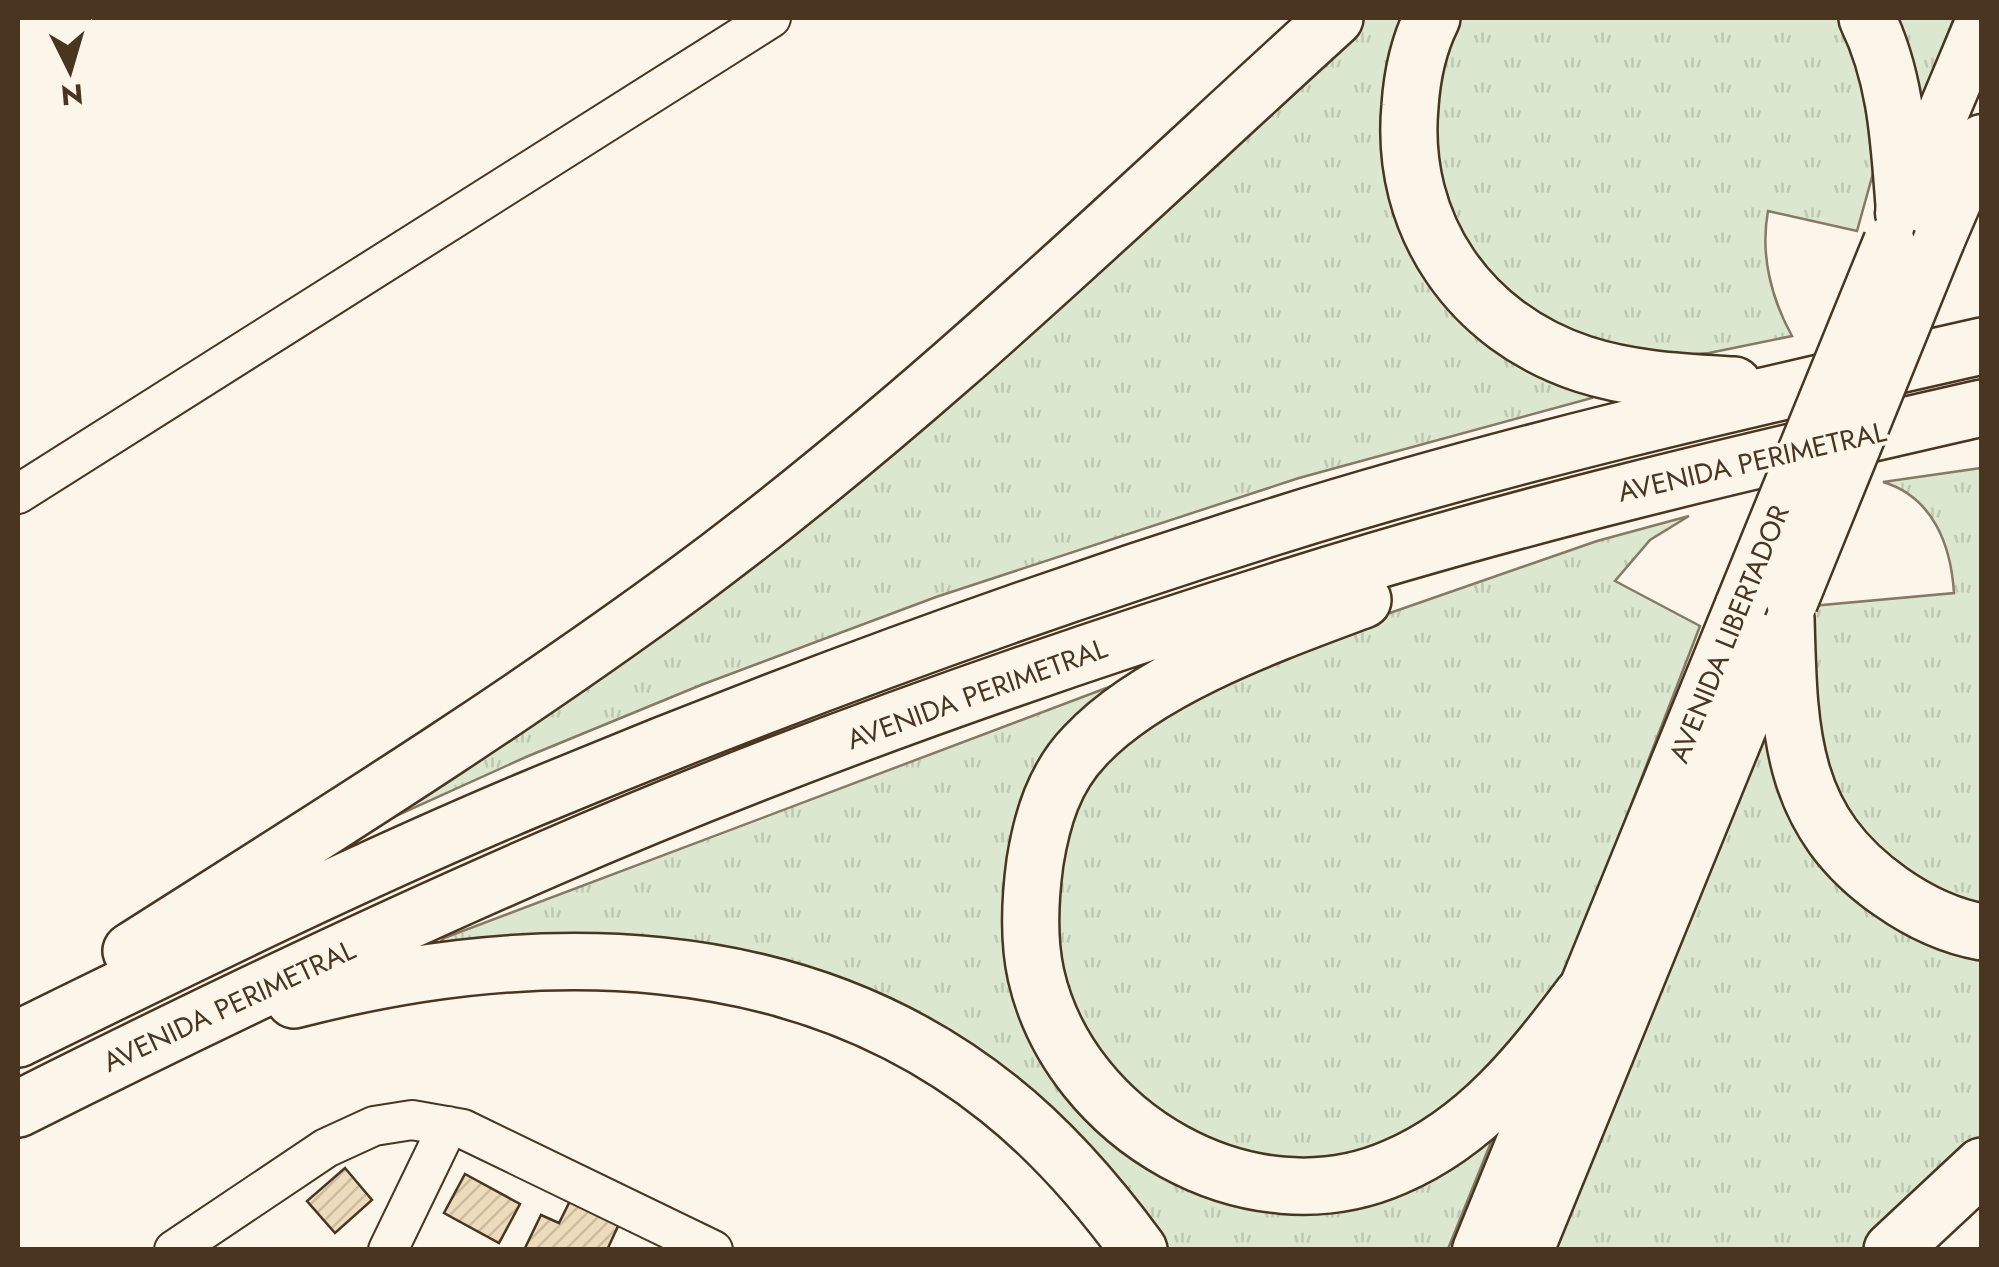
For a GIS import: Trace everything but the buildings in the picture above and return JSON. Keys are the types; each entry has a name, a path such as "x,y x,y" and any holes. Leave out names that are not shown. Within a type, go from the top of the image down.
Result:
{"highway":[{"path":"18,1023 402,776 688,581 875,433 990,335 1334,18"},
{"path":"1432,18 1418,56 1411,94 1408,153 1430,236 1467,290 1514,331 1583,364 1664,380 1792,388"},
{"path":"1867,18 1894,95 1911,229"},
{"path":"18,1039 296,905 530,800 756,709 989,623 1272,528 1455,474 1673,416 1982,346"},
{"name":"AVENIDA PERIMETRAL","path":"18,1109 134,1050 554,856 1028,674 1290,587 1490,528 1688,476 1982,408"},
{"path":"1894,428 1982,436"},
{"path":"1582,996 1521,1073 1486,1108 1396,1168 1334,1185 1270,1184 1234,1177 1175,1154 1143,1132 1097,1092 1060,1038 1036,978 1032,952 1030,916 1039,840 1060,778 1082,749 1133,705 1290,628 1688,476"},
{"path":"1773,609 1794,745 1809,799 1825,826 1860,867 1901,899 1931,916 1982,932"},
{"path":"134,1050 257,1010 359,984 459,967 542,960 609,961 748,981 811,996 870,1020 938,1056 1000,1099 1058,1152 1105,1204 1138,1250"},
{"path":"1892,1250 1982,1166"}],"main road":[{"name":"AVENIDA LIBERTADOR","path":"1528,1250 1773,609 1982,20"},
{"name":"AVENIDA LIBERTADOR","path":"1911,229 1982,140"},
{"name":"AVENIDA LIBERTADOR","path":"1478,1250 1582,996 1773,609"}],"street":[{"path":"18,494 771,18"},
{"path":"174,1250 326,1148 374,1126 412,1120 463,1130 663,1238 713,1250"},
{"path":"388,1250 448,1126"},
{"path":"367,1250 406,1213"}],"green space":[{"path":"1357,18 1415,18 1397,182 1594,395 1592,398 1299,478 936,597 701,685 526,757 334,844"},
{"path":"1449,18 1849,18 1877,159 1857,231 1768,211 1765,243 1769,275 1792,336 1709,353 1637,359 1502,303 1427,176"},
{"path":"1884,18 1954,18 1913,121"},
{"path":"1981,468 1981,917 1881,867 1816,771 1812,606 1954,593 1949,558 1936,525 1915,499 1883,482"},
{"path":"1689,516 1650,540 1615,581 1700,626 1563,982 1533,1035 1389,1154 1271,1169 1128,1099 1052,974 1062,813 1141,718 1364,622 1597,541"},
{"path":"1154,670 1096,713 1021,982 1229,1192 1500,1120 1448,1249 1158,1249 946,1043 437,946 444,938"},
{"path":"1775,707 1786,780 1981,948 1981,1146 1869,1249 1552,1250"}]}
